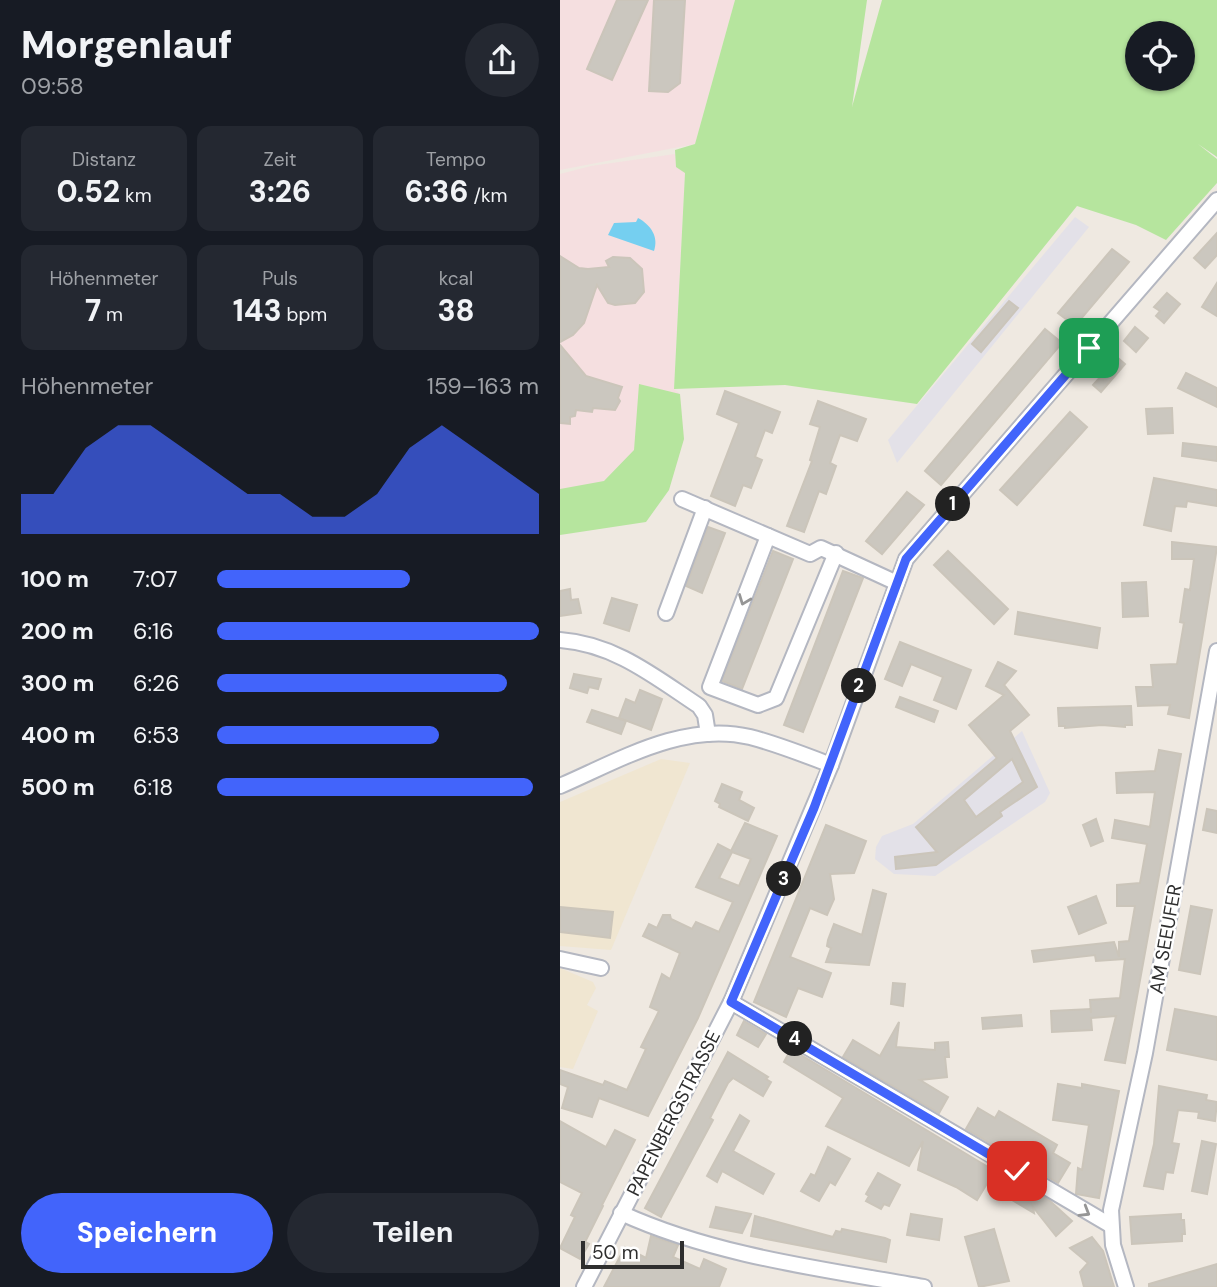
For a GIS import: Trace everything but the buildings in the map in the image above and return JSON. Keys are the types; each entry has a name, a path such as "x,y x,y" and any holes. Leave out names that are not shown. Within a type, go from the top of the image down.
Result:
{"street":[{"name":"PAPENBERGSTRASSE","path":"584,1287 731,1002 831,765 897,583 913,549 1217,200"},
{"path":"682,499 810,554 821,548 897,583"},
{"path":"666,613 705,508"},
{"path":"768,536 710,687 758,705 776,698 836,554"},
{"path":"560,640 598,646 644,668 699,706 705,715 708,734"},
{"name":"AM SEEUFER","path":"1110,1225 1145,1053 1217,651"},
{"path":"560,786 653,746 708,734 749,737 831,765"},
{"path":"560,959 601,968"},
{"path":"731,1002 1110,1225 1126,1287"},
{"path":"621,1213 654,1228 761,1257 924,1287"}],"shaded area":[{"path":"560,0 735,0 695,144 560,170"},
{"path":"675,154 676,166 685,172 674,389 680,394 684,439 669,490 560,534 560,174 591,166"},
{"path":"1075,217 1089,227 897,463 888,440"},
{"path":"1022,731 1050,793 1045,802 935,876 894,874 875,859 876,847 882,836 913,824"},
{"path":"661,759 690,763 611,950 560,946 560,802"},
{"path":"560,968 593,982 596,988 587,1005 598,1011 573,1069 560,1067"}],"green space":[{"path":"735,0 867,0 852,107 882,0 1217,0 1217,157 1198,144 1217,159 1217,183 1166,240 1136,225 1077,206 917,404 785,385 674,389 685,173 676,167 675,150 695,144"},
{"path":"639,384 680,394 684,439 669,490 646,522 560,535 560,489 604,481 634,450"}],"water":[{"path":"638,218 653,232 654,251 608,235 614,223 636,222"}],"route":[{"path":"1017,1171 731,1002 831,765 906,559 1089,348"}]}
